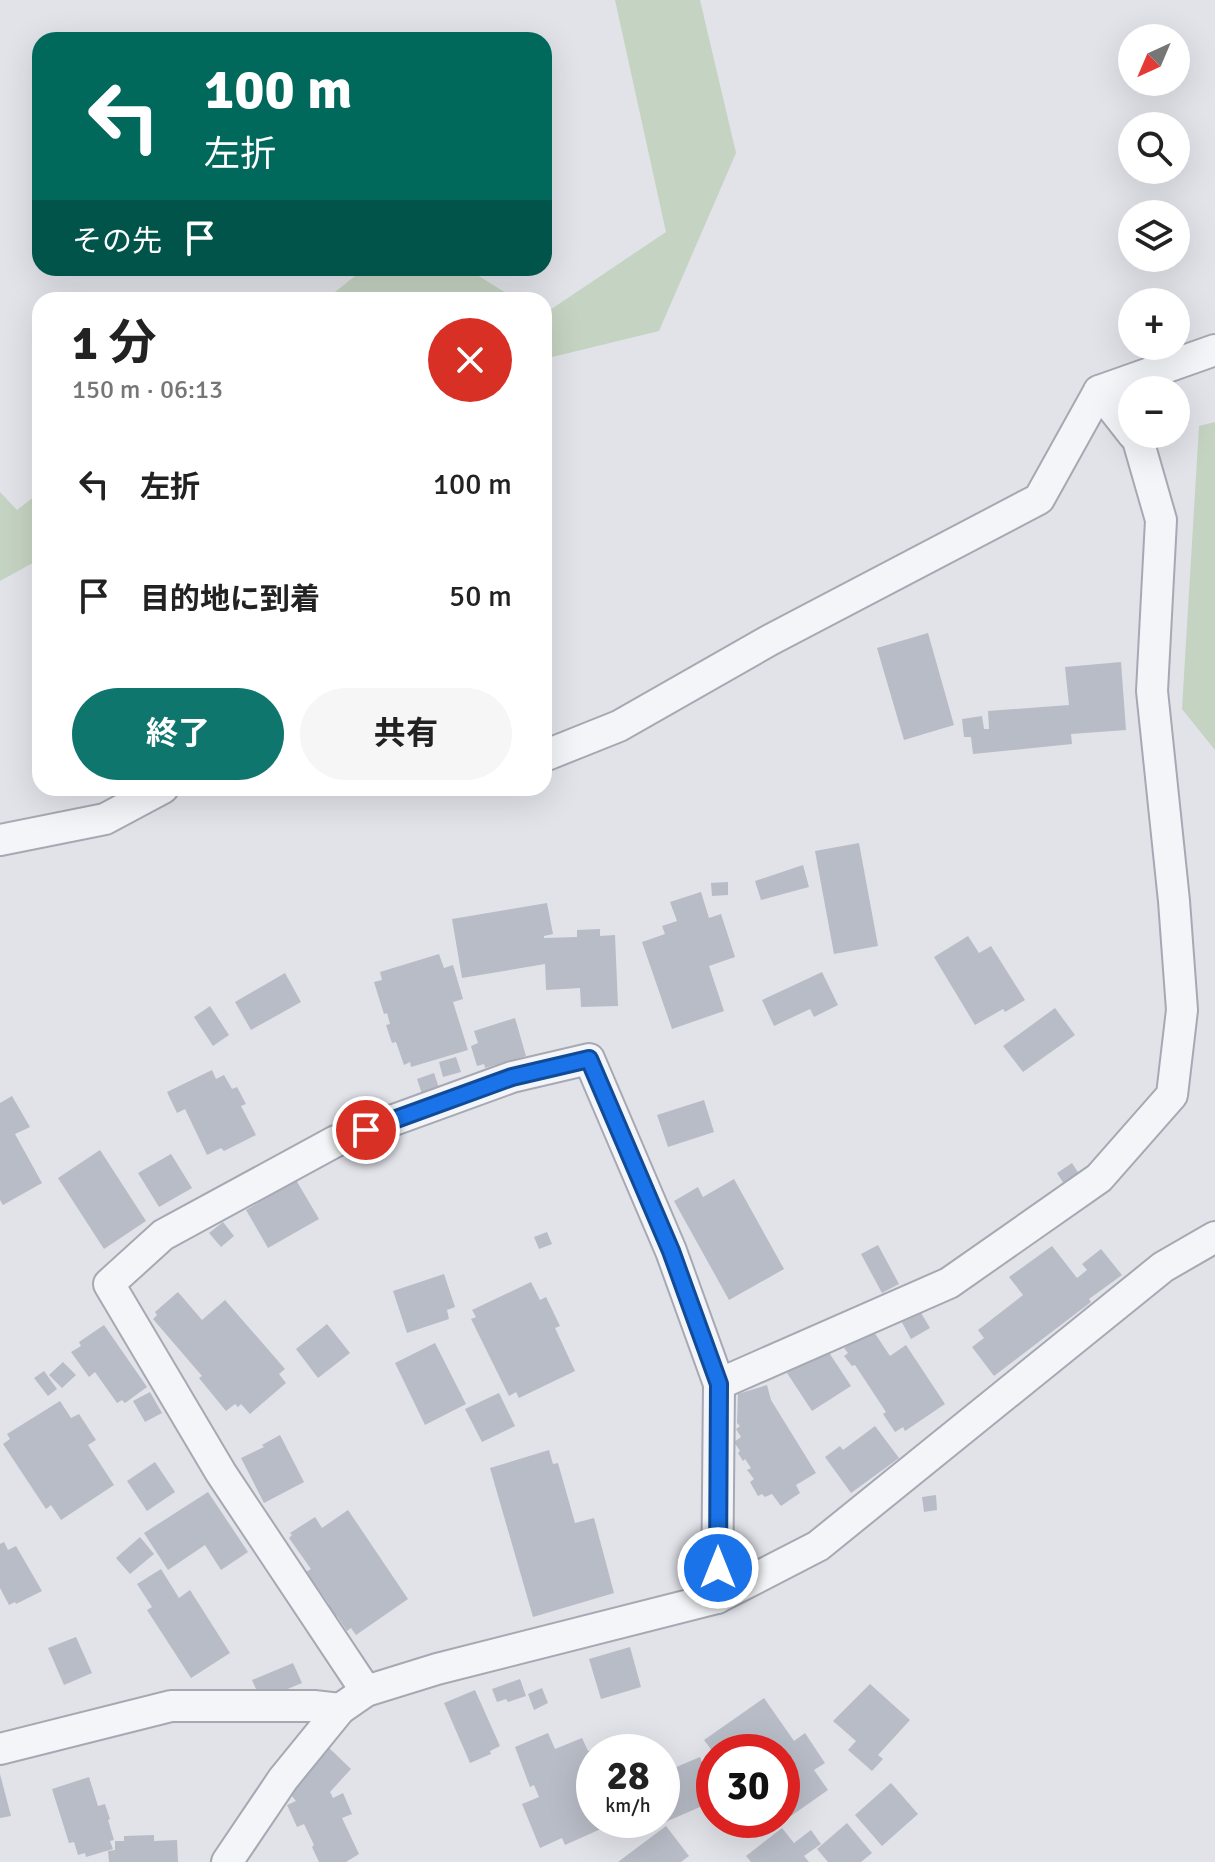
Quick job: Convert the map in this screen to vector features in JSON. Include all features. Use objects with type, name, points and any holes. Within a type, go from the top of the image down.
[{"type":"street","points":[[552,753],[619,726],[770,640],[1039,499],[1099,391],[1215,350]]},
{"type":"street","points":[[1099,391],[1118,416]]},
{"type":"street","points":[[719,1384],[949,1283],[1099,1178],[1172,1095],[1182,1010],[1173,886],[1152,691],[1161,520],[1140,448]]},
{"type":"street","points":[[0,840],[105,819],[148,796]]},
{"type":"street","points":[[366,1691],[221,1473],[109,1284],[163,1235],[336,1141],[512,1077],[589,1059],[671,1251],[719,1384],[717,1598]]},
{"type":"street","points":[[227,1862],[283,1779],[340,1709],[366,1691],[437,1669],[717,1598],[818,1546],[1163,1267],[1215,1237]]},
{"type":"street","points":[[0,1749],[171,1706],[314,1706],[340,1709]]},
{"type":"green space","points":[[615,0],[700,0],[736,153],[659,331],[552,357],[552,309],[666,232]]},
{"type":"green space","points":[[355,276],[479,276],[504,292],[335,292]]},
{"type":"green space","points":[[1215,422],[1215,750],[1182,709],[1199,426]]},
{"type":"green space","points":[[0,492],[17,510],[32,498],[32,563],[0,581]]},
{"type":"building","points":[[928,633],[954,725],[904,740],[877,648]]},
{"type":"building","points":[[1121,662],[1126,730],[1071,734],[1072,744],[973,754],[971,737],[964,737],[962,719],[982,716],[984,729],[989,729],[988,711],[1069,705],[1065,667]]},
{"type":"building","points":[[859,843],[878,946],[834,954],[815,851]]},
{"type":"building","points":[[803,865],[809,887],[761,900],[755,881]]},
{"type":"building","points":[[728,882],[728,895],[712,896],[711,883]]},
{"type":"building","points":[[701,892],[709,918],[721,914],[735,957],[709,966],[724,1011],[672,1029],[642,942],[665,934],[662,926],[677,921],[670,902]]},
{"type":"building","points":[[547,903],[553,934],[544,938],[577,937],[577,930],[600,929],[600,936],[615,935],[618,1006],[581,1007],[580,988],[546,990],[545,964],[462,978],[452,919]]},
{"type":"building","points":[[968,936],[979,953],[991,946],[1025,1000],[975,1025],[934,957]]},
{"type":"building","points":[[439,954],[444,968],[453,965],[463,999],[453,1002],[468,1050],[411,1067],[410,1062],[404,1065],[396,1042],[392,1043],[386,1025],[390,1024],[387,1013],[384,1014],[374,982],[382,980],[380,972]]},
{"type":"building","points":[[822,972],[838,1005],[814,1017],[810,1009],[774,1026],[762,1000]]},
{"type":"building","points":[[285,973],[301,1002],[251,1030],[235,1002]]},
{"type":"building","points":[[210,1006],[229,1035],[213,1046],[194,1017]]},
{"type":"building","points":[[1055,1008],[1075,1035],[1023,1072],[1003,1046]]},
{"type":"building","points":[[515,1018],[526,1056],[485,1068],[484,1064],[477,1066],[471,1046],[478,1043],[474,1031]]},
{"type":"building","points":[[456,1057],[461,1072],[443,1077],[439,1062]]},
{"type":"building","points":[[212,1070],[216,1079],[224,1075],[232,1089],[237,1087],[246,1104],[241,1106],[256,1135],[224,1151],[221,1148],[207,1155],[185,1109],[177,1113],[167,1092]]},
{"type":"building","points":[[434,1073],[440,1091],[423,1097],[417,1079]]},
{"type":"building","points":[[12,1096],[30,1127],[15,1134],[42,1183],[3,1205],[0,1200],[0,1103]]},
{"type":"building","points":[[704,1100],[714,1132],[668,1147],[657,1115]]},
{"type":"building","points":[[100,1150],[146,1221],[104,1249],[58,1178]]},
{"type":"building","points":[[171,1154],[192,1188],[159,1207],[138,1173]]},
{"type":"building","points":[[1072,1163],[1081,1177],[1066,1187],[1057,1173]]},
{"type":"building","points":[[734,1179],[784,1269],[729,1300],[674,1201],[698,1187],[703,1197]]},
{"type":"building","points":[[296,1180],[319,1219],[268,1248],[246,1210]]},
{"type":"building","points":[[223,1222],[234,1236],[221,1247],[209,1233]]},
{"type":"building","points":[[547,1232],[552,1244],[539,1249],[534,1237]]},
{"type":"building","points":[[878,1245],[899,1284],[882,1293],[861,1254]]},
{"type":"building","points":[[1052,1246],[1077,1278],[1087,1270],[1082,1264],[1101,1249],[1122,1275],[994,1376],[972,1347],[984,1338],[978,1330],[1023,1295],[1009,1277]]},
{"type":"building","points":[[444,1274],[455,1307],[447,1310],[449,1319],[407,1333],[393,1291]]},
{"type":"building","points":[[531,1282],[540,1300],[546,1297],[560,1326],[555,1328],[575,1371],[519,1398],[516,1392],[509,1396],[471,1319],[476,1317],[472,1310]]},
{"type":"building","points":[[178,1292],[202,1320],[225,1300],[285,1369],[279,1374],[286,1383],[250,1414],[241,1404],[238,1407],[235,1404],[226,1411],[199,1378],[202,1376],[153,1319],[157,1315],[155,1312]]},
{"type":"building","points":[[917,1306],[930,1328],[911,1339],[899,1317]]},
{"type":"building","points":[[327,1324],[350,1353],[318,1378],[296,1349]]},
{"type":"building","points":[[104,1325],[147,1387],[125,1403],[122,1400],[117,1403],[95,1372],[89,1377],[71,1352],[81,1346],[79,1342]]},
{"type":"building","points":[[872,1329],[890,1356],[906,1345],[945,1404],[905,1431],[903,1427],[895,1432],[883,1414],[886,1412],[855,1365],[852,1366],[844,1356],[848,1353],[844,1348]]},
{"type":"building","points":[[435,1343],[466,1404],[425,1425],[395,1363]]},
{"type":"building","points":[[826,1348],[851,1386],[812,1411],[787,1373]]},
{"type":"building","points":[[63,1362],[76,1375],[62,1388],[49,1375]]},
{"type":"building","points":[[44,1371],[57,1389],[48,1396],[34,1378]]},
{"type":"building","points":[[767,1385],[771,1400],[816,1473],[796,1485],[800,1493],[781,1506],[772,1494],[758,1496],[750,1482],[754,1479],[747,1470],[751,1468],[745,1459],[743,1461],[734,1442],[741,1437],[736,1429],[740,1426],[737,1423],[738,1394]]},
{"type":"building","points":[[150,1392],[162,1413],[145,1422],[133,1401]]},
{"type":"building","points":[[499,1393],[515,1426],[482,1442],[465,1409]]},
{"type":"building","points":[[60,1401],[71,1418],[79,1414],[96,1440],[88,1445],[114,1485],[61,1520],[51,1505],[46,1509],[3,1444],[10,1439],[7,1434]]},
{"type":"building","points":[[875,1426],[899,1458],[851,1493],[825,1457],[840,1446],[843,1450]]},
{"type":"building","points":[[280,1435],[304,1482],[264,1503],[241,1458]]},
{"type":"building","points":[[549,1450],[553,1464],[558,1463],[575,1523],[594,1518],[614,1593],[533,1617],[490,1468]]},
{"type":"building","points":[[155,1462],[175,1492],[147,1511],[127,1481]]},
{"type":"building","points":[[208,1492],[248,1552],[221,1570],[205,1545],[168,1570],[144,1533]]},
{"type":"building","points":[[936,1495],[937,1510],[924,1512],[922,1497]]},
{"type":"building","points":[[348,1510],[408,1599],[356,1635],[351,1628],[347,1631],[337,1616],[334,1619],[325,1607],[329,1604],[306,1572],[311,1569],[289,1538],[290,1533],[315,1517],[322,1528]]},
{"type":"building","points":[[140,1537],[154,1554],[130,1574],[116,1558]]},
{"type":"building","points":[[4,1542],[8,1550],[16,1546],[42,1591],[9,1605],[0,1588],[0,1544]]},
{"type":"building","points":[[161,1569],[179,1598],[190,1590],[230,1653],[191,1678],[147,1610],[152,1607],[137,1584]]},
{"type":"building","points":[[76,1637],[92,1673],[64,1685],[48,1648]]},
{"type":"building","points":[[630,1647],[641,1687],[601,1699],[589,1659]]},
{"type":"building","points":[[293,1663],[302,1683],[261,1700],[252,1680]]},
{"type":"building","points":[[520,1679],[526,1696],[497,1702],[492,1689]]},
{"type":"building","points":[[870,1684],[910,1720],[878,1755],[883,1759],[872,1771],[848,1750],[856,1741],[833,1721]]},
{"type":"building","points":[[542,1688],[548,1703],[534,1710],[528,1694]]},
{"type":"building","points":[[475,1690],[500,1746],[490,1751],[491,1754],[470,1763],[444,1703]]},
{"type":"building","points":[[764,1698],[789,1734],[713,1734]]},
{"type":"building","points":[[548,1733],[555,1749],[576,1740],[576,1838],[581,1838],[565,1845],[562,1838],[540,1848],[522,1804],[539,1797],[534,1785],[530,1787],[515,1747]]},
{"type":"building","points":[[805,1733],[825,1763],[814,1770],[828,1790],[800,1810],[800,1737]]},
{"type":"building","points":[[327,1746],[351,1769],[330,1792],[333,1798],[343,1793],[352,1814],[342,1818],[359,1854],[346,1862],[319,1862],[304,1824],[297,1827],[287,1805],[296,1801],[286,1789]]},
{"type":"building","points":[[696,1759],[696,1809],[680,1816],[680,1765]]},
{"type":"building","points":[[0,1774],[11,1816],[0,1818]]},
{"type":"building","points":[[89,1777],[98,1806],[105,1804],[114,1840],[110,1841],[113,1849],[86,1857],[85,1853],[78,1855],[74,1842],[69,1843],[52,1789]]},
{"type":"building","points":[[891,1783],[918,1814],[882,1846],[855,1815]]},
{"type":"building","points":[[847,1823],[872,1853],[861,1862],[828,1862],[817,1849]]},
{"type":"building","points":[[811,1830],[821,1844],[804,1856],[809,1862],[751,1862],[746,1856],[769,1838],[790,1838],[794,1843]]},
{"type":"building","points":[[154,1835],[154,1841],[177,1840],[178,1862],[109,1862],[108,1851],[115,1850],[115,1841],[124,1841],[124,1836]]},
{"type":"building","points":[[650,1838],[675,1838],[689,1856],[681,1862],[618,1862]]},
{"type":"route","points":[[366,1130],[512,1077],[589,1059],[671,1251],[719,1384],[718,1568]]}]
